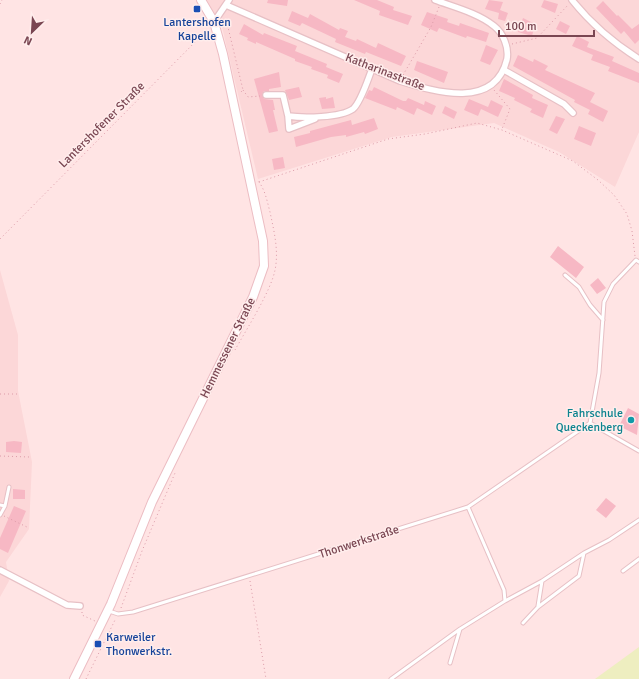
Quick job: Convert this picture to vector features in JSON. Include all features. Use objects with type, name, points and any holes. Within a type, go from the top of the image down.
[{"type":"main road","name":"Hemmessener Straße","points":[[74,679],[108,611],[152,502],[262,275],[264,254],[253,181],[214,22],[201,0]]},
{"type":"street","points":[[435,0],[484,19],[495,26],[502,34],[506,45],[507,56],[504,70],[564,104],[573,114]]},
{"type":"street","points":[[572,0],[588,20],[606,36],[639,59]]},
{"type":"street","points":[[214,22],[228,2]]},
{"type":"street","name":"Katharinastraße","points":[[228,2],[372,69],[428,90],[450,94],[481,91],[491,85],[504,70]]},
{"type":"street","points":[[288,116],[302,118],[320,117],[346,112],[353,109],[358,103],[372,69]]},
{"type":"street","points":[[266,95],[283,94],[288,116],[289,129],[320,117]]},
{"type":"street","points":[[0,570],[67,606],[80,606]]},
{"type":"lane","points":[[637,261],[613,284],[604,302],[599,373],[590,423],[639,451]]},
{"type":"lane","points":[[565,275],[580,287],[590,305],[603,320]]},
{"type":"lane","name":"Thonwerkstraße","points":[[108,611],[118,614],[133,612],[468,507],[590,423]]},
{"type":"lane","points":[[0,515],[9,487]]},
{"type":"lane","points":[[0,505],[4,506]]},
{"type":"lane","points":[[468,507],[504,590],[505,601]]},
{"type":"lane","points":[[391,679],[460,629],[505,601],[542,581],[584,553],[610,540],[639,520]]},
{"type":"lane","points":[[523,623],[538,607],[579,576],[584,553]]},
{"type":"lane","points":[[623,571],[639,559]]},
{"type":"lane","points":[[538,607],[542,581]]},
{"type":"lane","points":[[450,663],[460,629]]},
{"type":"path","points":[[0,4],[2,0]]},
{"type":"path","points":[[516,43],[536,38],[567,6]]},
{"type":"path","points":[[400,80],[431,27],[438,11]]},
{"type":"path","points":[[220,15],[227,23],[243,90],[248,98],[266,95]]},
{"type":"path","name":"Lantershofener Straße","points":[[0,239],[200,39],[214,22]]},
{"type":"path","points":[[238,98],[239,94],[243,90]]},
{"type":"path","points":[[497,94],[510,109],[502,130]]},
{"type":"path","points":[[253,181],[259,182],[388,139],[425,134],[477,124],[502,130],[573,161],[598,180],[614,195],[627,214],[632,231],[637,261]]},
{"type":"path","points":[[253,181],[259,182]]},
{"type":"path","points":[[0,394],[18,394]]},
{"type":"path","points":[[0,456],[29,457]]},
{"type":"path","points":[[0,515],[29,528]]},
{"type":"path","points":[[249,576],[266,679]]},
{"type":"path","points":[[80,606],[82,615],[101,624]]},
{"type":"path","points":[[86,679],[118,614]]},
{"type":"shaded area","points":[[206,0],[639,0],[639,132],[615,187],[559,152],[494,123],[392,137],[258,179],[222,27]]},
{"type":"shaded area","points":[[0,270],[18,335],[18,391],[32,462],[29,529],[6,562],[9,581],[0,597]]},
{"type":"green space","points":[[639,647],[639,679],[595,679]]},
{"type":"building","points":[[268,0],[288,0],[287,6],[267,3]]},
{"type":"building","points":[[354,0],[377,0],[394,7],[393,10],[412,16],[408,25],[379,15],[380,11]]},
{"type":"building","points":[[489,0],[503,2],[500,10],[508,13],[505,21],[498,19],[499,13],[485,9]]},
{"type":"building","points":[[544,0],[558,4],[555,13],[541,7]]},
{"type":"building","points":[[603,1],[632,29],[639,24],[639,40],[635,44],[624,31],[621,34],[596,8]]},
{"type":"building","points":[[292,11],[308,18],[310,14],[339,30],[340,28],[348,31],[345,37],[356,41],[357,39],[376,48],[378,43],[406,56],[401,66],[366,52],[365,54],[335,42],[336,39],[302,23],[300,26],[288,21]]},
{"type":"building","points":[[427,12],[448,19],[447,22],[459,26],[460,23],[489,33],[486,42],[467,36],[466,38],[439,28],[437,32],[421,25]]},
{"type":"building","points":[[523,18],[535,24],[532,36],[518,32]]},
{"type":"building","points":[[560,21],[570,26],[566,34],[556,29]]},
{"type":"building","points":[[244,24],[263,35],[264,33],[297,46],[295,51],[327,64],[326,67],[343,74],[339,83],[327,78],[328,75],[311,69],[312,67],[295,61],[295,59],[256,42],[256,44],[247,40],[248,38],[239,34]]},
{"type":"building","points":[[577,36],[589,42],[587,47],[614,57],[612,61],[639,73],[639,83],[608,71],[610,67],[591,60],[593,55],[572,46]]},
{"type":"building","points":[[486,45],[498,50],[490,65],[480,61]]},
{"type":"building","points":[[518,55],[533,62],[534,59],[548,66],[545,70],[595,93],[590,102],[608,111],[603,122],[588,114],[590,110],[574,102],[575,100],[513,66]]},
{"type":"building","points":[[417,61],[448,72],[444,83],[414,70]]},
{"type":"building","points":[[279,72],[281,87],[264,91],[262,95],[264,99],[273,100],[275,110],[273,110],[278,131],[269,133],[254,79]]},
{"type":"building","points":[[504,79],[533,95],[532,98],[548,105],[543,118],[530,112],[532,109],[514,100],[515,98],[499,91]]},
{"type":"building","points":[[299,87],[302,97],[289,100],[285,90]]},
{"type":"building","points":[[374,87],[403,101],[406,101],[408,98],[424,105],[425,101],[436,106],[432,115],[417,108],[414,115],[397,107],[396,110],[365,98],[369,90],[372,91]]},
{"type":"building","points":[[326,97],[326,99],[333,97],[335,108],[322,109],[319,98]]},
{"type":"building","points":[[469,99],[488,107],[491,100],[503,106],[498,117],[481,109],[478,116],[464,110]]},
{"type":"building","points":[[445,106],[457,112],[454,119],[442,113]]},
{"type":"building","points":[[556,116],[565,119],[557,134],[549,130]]},
{"type":"building","points":[[374,118],[378,129],[365,134],[364,132],[346,137],[346,135],[331,137],[296,147],[294,137],[310,133],[310,131],[351,120],[352,125]]},
{"type":"building","points":[[579,126],[596,133],[591,146],[574,139]]},
{"type":"building","points":[[283,157],[285,168],[274,170],[272,159]]},
{"type":"building","points":[[558,246],[584,267],[576,278],[550,257]]},
{"type":"building","points":[[598,278],[606,288],[597,294],[590,285]]},
{"type":"building","name":"Fahrschule Queckenberg","points":[[628,408],[639,414],[637,435],[619,426]]},
{"type":"building","points":[[6,442],[22,442],[21,453],[6,452]]},
{"type":"building","points":[[13,489],[25,490],[25,499],[13,499]]},
{"type":"building","points":[[606,498],[616,506],[606,518],[596,510]]},
{"type":"building","points":[[14,506],[26,511],[8,553],[0,549],[0,538]]},
{"type":"place","name":"Lantershofen Kapelle","points":[[197,9]]},
{"type":"place","name":"Fahrschule Queckenberg","points":[[631,420]]},
{"type":"place","name":"Karweiler Thonwerkstr.","points":[[98,644]]}]
